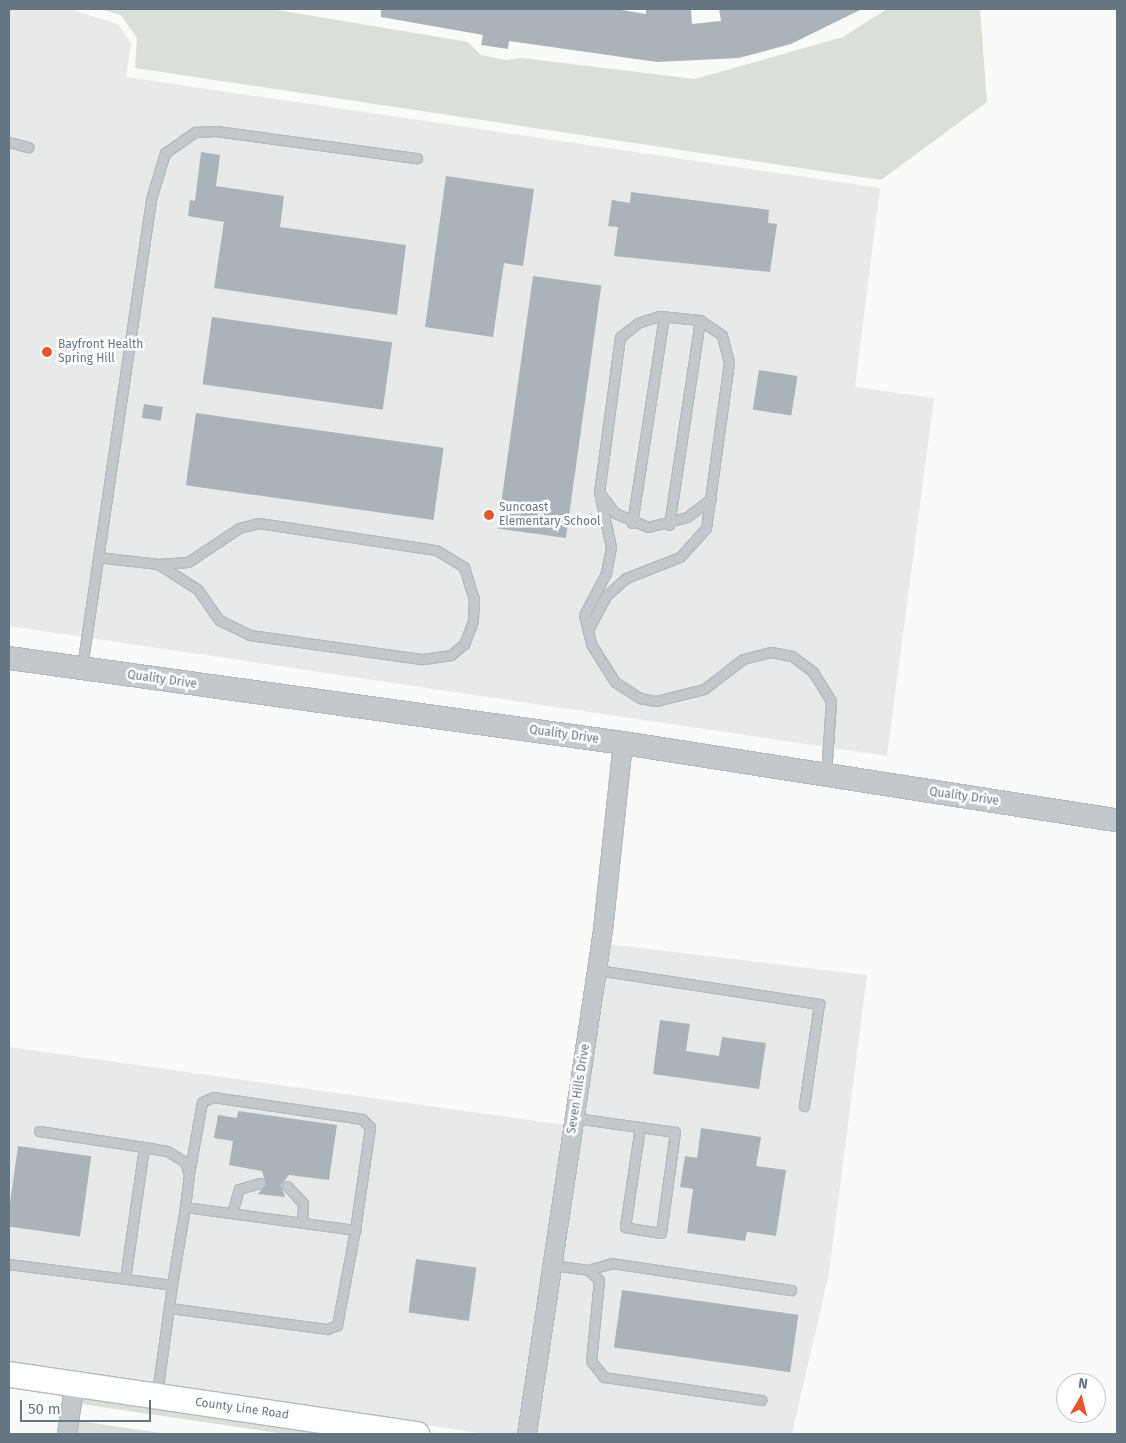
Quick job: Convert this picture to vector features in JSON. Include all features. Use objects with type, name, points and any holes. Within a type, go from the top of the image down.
[{"type":"main road","name":"County Line Road","points":[[9,1374],[417,1434]]},
{"type":"street","name":"Quality Drive","points":[[9,658],[623,743],[1117,820]]},
{"type":"street","name":"Seven Hills Drive","points":[[527,1434],[597,970],[623,743]]},
{"type":"street","points":[[67,1434],[75,1384]]},
{"type":"lane","points":[[82,668],[151,199],[165,153],[195,132],[216,131],[417,158]]},
{"type":"lane","points":[[9,142],[28,147]]},
{"type":"lane","points":[[632,522],[664,316]]},
{"type":"lane","points":[[589,628],[606,596],[626,578],[667,565],[694,544],[706,528],[729,362],[722,335],[700,320],[664,316],[638,323],[620,336],[598,508],[611,548],[606,573],[587,604],[589,628],[591,644],[615,682],[640,698],[656,701],[704,689],[743,659],[771,652],[792,656],[814,672],[832,701],[826,776]]},
{"type":"lane","points":[[669,525],[700,320]]},
{"type":"lane","points":[[599,492],[615,513],[632,522],[669,525],[711,499]]},
{"type":"lane","points":[[98,557],[158,564],[188,562],[238,528],[259,523],[436,550],[464,567],[474,599],[473,621],[464,644],[438,659],[250,635],[219,620],[197,589],[158,564]]},
{"type":"lane","points":[[597,970],[819,1004],[804,1106]]},
{"type":"lane","points":[[156,1396],[172,1285],[185,1207],[189,1174],[202,1102],[213,1097],[362,1119],[370,1127],[355,1230],[337,1326],[327,1329],[169,1308]]},
{"type":"lane","points":[[575,1118],[640,1127],[675,1132],[661,1233],[625,1228],[640,1127]]},
{"type":"lane","points":[[39,1131],[144,1147],[179,1157],[189,1174]]},
{"type":"lane","points":[[125,1279],[144,1147]]},
{"type":"lane","points":[[232,1213],[239,1189],[260,1183]]},
{"type":"lane","points":[[287,1186],[303,1203],[302,1222]]},
{"type":"lane","points":[[185,1207],[355,1230]]},
{"type":"lane","points":[[553,1265],[588,1270],[612,1263],[791,1290]]},
{"type":"lane","points":[[9,1264],[172,1285]]},
{"type":"lane","points":[[588,1270],[601,1290],[591,1361],[604,1377],[761,1400]]},
{"type":"shaded area","name":"Suncoast Elementary School","points":[[9,9],[70,9],[118,24],[131,43],[126,77],[880,188],[855,387],[934,398],[887,756],[9,626]]},
{"type":"shaded area","points":[[100,9],[271,9],[468,42],[481,55],[506,60],[522,58],[695,79],[843,37],[887,9],[980,9],[987,102],[881,180],[135,68],[137,38],[121,15]]},
{"type":"shaded area","points":[[600,943],[867,975],[829,1273],[792,1434],[486,1434],[9,1364],[9,1047],[572,1126]]},
{"type":"shaded area","points":[[69,1393],[347,1434],[285,1434],[68,1402]]},
{"type":"shaded area","points":[[66,1419],[167,1434],[64,1434]]},
{"type":"building","points":[[381,9],[616,9],[646,14],[646,9],[691,9],[692,24],[721,21],[719,9],[862,9],[791,44],[739,58],[657,62],[509,41],[508,49],[481,45],[483,35],[381,17]]},
{"type":"building","points":[[201,152],[220,155],[216,186],[284,196],[280,227],[406,245],[397,315],[214,288],[224,222],[188,216],[190,200],[195,201]]},
{"type":"building","points":[[446,176],[534,189],[523,266],[504,263],[493,337],[425,327]]},
{"type":"building","points":[[631,192],[769,210],[768,223],[777,224],[770,272],[614,256],[618,227],[608,226],[612,200],[630,203]]},
{"type":"building","points":[[533,276],[601,286],[566,538],[498,529]]},
{"type":"building","points":[[212,317],[392,342],[383,410],[203,384]]},
{"type":"building","points":[[759,370],[798,376],[791,416],[753,410]]},
{"type":"building","points":[[144,404],[163,407],[161,421],[142,418]]},
{"type":"building","points":[[196,413],[444,448],[433,520],[186,485]]},
{"type":"building","points":[[660,1020],[690,1024],[686,1051],[719,1056],[722,1037],[766,1043],[759,1089],[653,1074]]},
{"type":"building","points":[[238,1111],[337,1125],[329,1180],[289,1175],[281,1185],[285,1197],[258,1194],[266,1184],[262,1171],[229,1165],[233,1141],[214,1138],[218,1115],[237,1118]]},
{"type":"building","points":[[701,1128],[761,1137],[756,1166],[786,1170],[776,1236],[747,1232],[745,1241],[687,1233],[693,1189],[680,1187],[685,1156],[697,1158]]},
{"type":"building","points":[[18,1146],[91,1156],[80,1237],[9,1227],[9,1210]]},
{"type":"building","points":[[416,1259],[476,1267],[469,1321],[408,1312]]},
{"type":"building","points":[[622,1290],[798,1315],[790,1372],[614,1347]]},
{"type":"place","name":"Bayfront Health Spring Hill","points":[[47,352]]},
{"type":"place","name":"Suncoast Elementary School","points":[[489,515]]}]
